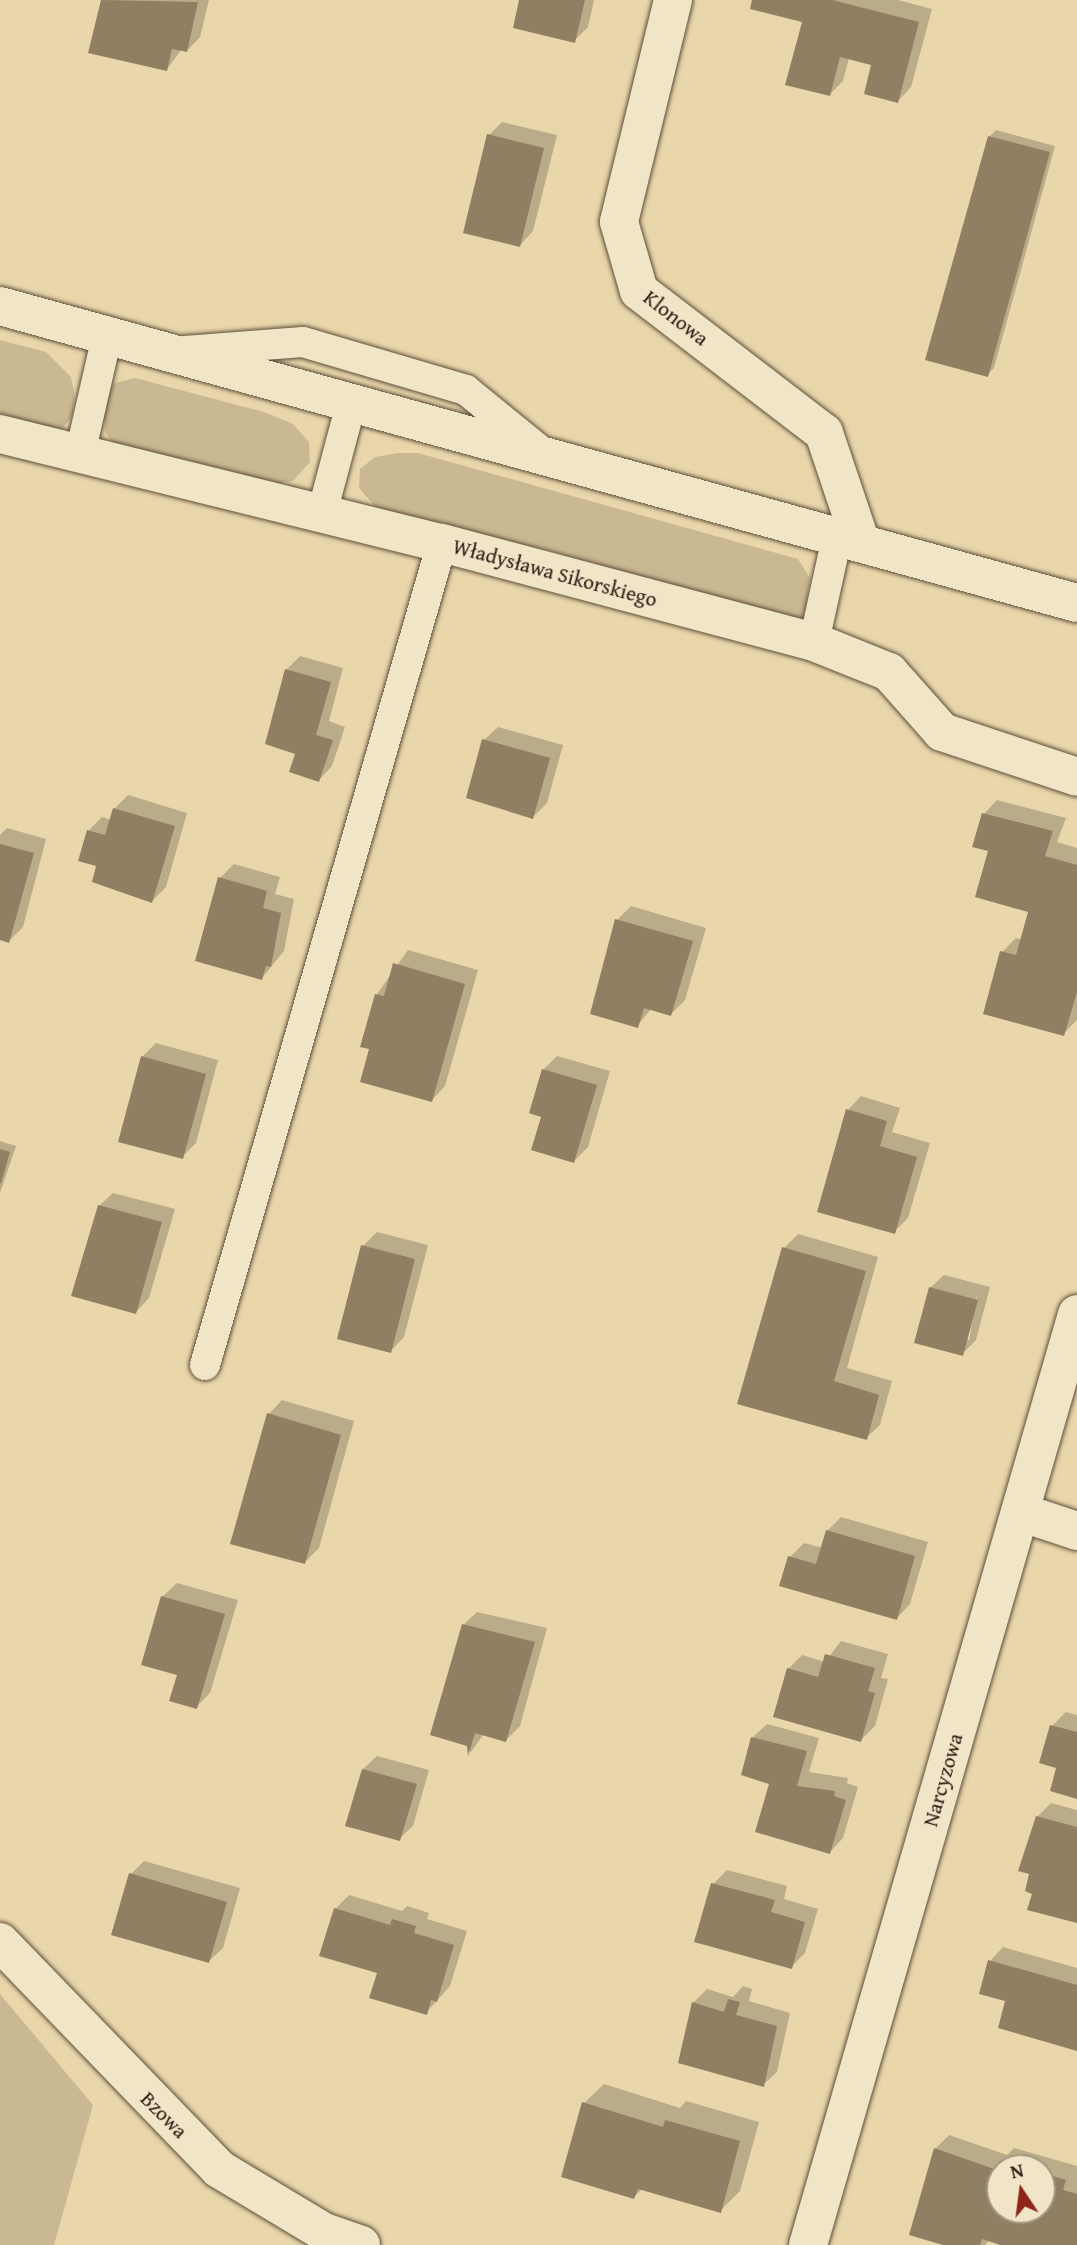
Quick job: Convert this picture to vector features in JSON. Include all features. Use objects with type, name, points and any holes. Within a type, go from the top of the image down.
[{"type":"street","name":"Klonowa","points":[[673,0],[619,222],[639,291],[824,433],[849,540]]},
{"type":"street","points":[[0,306],[1077,603]]},
{"type":"street","name":"Władysława Sikorskiego","points":[[0,434],[442,543],[814,642],[889,672],[942,732],[1077,777]]},
{"type":"street","name":"Narcyzowa","points":[[808,2245],[1077,1314]]},
{"type":"street","points":[[1020,1511],[1077,1531]]},
{"type":"street","name":"Bzowa","points":[[0,1942],[219,2169],[324,2232],[361,2245]]},
{"type":"lane","points":[[80,454],[107,336]]},
{"type":"lane","points":[[169,352],[303,342],[466,390],[548,457]]},
{"type":"lane","points":[[322,513],[351,404]]},
{"type":"lane","points":[[814,642],[849,540]]},
{"type":"lane","points":[[205,1365],[442,543]]},
{"type":"shaded area","points":[[0,340],[46,352],[71,377],[75,397],[72,416],[63,428],[50,433],[0,419]]},
{"type":"shaded area","points":[[135,378],[264,412],[293,424],[309,442],[310,462],[293,481],[269,485],[113,443],[105,432],[104,392],[115,383]]},
{"type":"shaded area","points":[[418,453],[798,559],[810,578],[803,622],[547,550],[378,510],[359,488],[360,469],[375,457]]},
{"type":"shaded area","points":[[0,1994],[93,2105],[54,2245],[0,2245]]},
{"type":"building","points":[[101,0],[198,2],[187,52],[172,49],[167,71],[88,53]]},
{"type":"building","points":[[519,0],[585,0],[575,43],[513,28]]},
{"type":"building","points":[[752,0],[832,0],[919,22],[898,103],[864,94],[871,65],[840,57],[830,96],[785,85],[802,22],[750,9]]},
{"type":"building","points":[[487,134],[544,148],[520,247],[463,233]]},
{"type":"building","points":[[988,136],[1050,152],[988,377],[925,360]]},
{"type":"building","points":[[285,669],[331,682],[316,735],[333,740],[319,782],[289,772],[295,754],[265,744]]},
{"type":"building","points":[[482,739],[550,758],[533,819],[466,798]]},
{"type":"building","points":[[113,808],[175,826],[152,903],[92,882],[96,866],[78,861],[87,830],[105,835]]},
{"type":"building","points":[[982,813],[1053,831],[1045,856],[1077,865],[1077,992],[1064,1036],[983,1014],[1000,951],[1016,955],[1028,912],[975,897],[988,851],[972,847]]},
{"type":"building","points":[[0,844],[34,853],[9,943],[0,940]]},
{"type":"building","points":[[218,877],[267,891],[263,908],[281,913],[271,967],[266,966],[262,980],[195,961]]},
{"type":"building","points":[[615,919],[693,941],[671,1016],[644,1008],[638,1028],[590,1014]]},
{"type":"building","points":[[393,963],[465,984],[432,1102],[360,1082],[369,1049],[360,1047],[375,994],[384,996]]},
{"type":"building","points":[[141,1056],[206,1074],[183,1159],[118,1142]]},
{"type":"building","points":[[542,1069],[597,1085],[574,1163],[531,1150],[541,1117],[529,1113]]},
{"type":"building","points":[[846,1109],[887,1121],[880,1146],[917,1157],[895,1234],[817,1212]]},
{"type":"building","points":[[0,1149],[10,1152],[1,1183],[0,1183]]},
{"type":"building","points":[[98,1205],[162,1222],[136,1314],[71,1296]]},
{"type":"building","points":[[361,1245],[415,1259],[391,1353],[337,1339]]},
{"type":"building","points":[[782,1247],[866,1271],[834,1381],[879,1395],[867,1440],[737,1404]]},
{"type":"building","points":[[929,1287],[978,1300],[963,1356],[914,1343]]},
{"type":"building","points":[[267,1413],[341,1435],[305,1564],[230,1544]]},
{"type":"building","points":[[826,1530],[915,1556],[897,1620],[779,1586],[788,1556],[816,1564]]},
{"type":"building","points":[[161,1596],[225,1614],[197,1709],[169,1701],[177,1675],[141,1665]]},
{"type":"building","points":[[462,1624],[535,1642],[506,1742],[475,1733],[468,1756],[467,1746],[430,1735]]},
{"type":"building","points":[[825,1654],[875,1668],[868,1691],[875,1693],[861,1742],[773,1717],[787,1668],[818,1677]]},
{"type":"building","points":[[1050,1725],[1077,1732],[1077,1799],[1050,1791],[1056,1768],[1039,1763]]},
{"type":"building","points":[[751,1737],[807,1751],[797,1786],[835,1791],[834,1796],[846,1800],[830,1854],[755,1832],[769,1784],[741,1775]]},
{"type":"building","points":[[362,1769],[417,1784],[400,1841],[345,1826]]},
{"type":"building","points":[[1036,1816],[1077,1827],[1077,1923],[1027,1910],[1032,1894],[1025,1891],[1029,1874],[1018,1871]]},
{"type":"building","points":[[129,1873],[227,1902],[209,1963],[111,1935]]},
{"type":"building","points":[[711,1883],[775,1900],[771,1912],[805,1922],[792,1969],[694,1942]]},
{"type":"building","points":[[334,1908],[390,1925],[392,1919],[416,1926],[414,1933],[454,1945],[437,2002],[431,2000],[427,2015],[369,1998],[377,1973],[319,1956]]},
{"type":"building","points":[[988,1960],[1077,1985],[1077,2051],[998,2028],[1005,2001],[979,1994]]},
{"type":"building","points":[[728,1999],[740,2002],[736,2015],[777,2026],[764,2087],[678,2063],[692,2002],[724,2012]]},
{"type":"building","points":[[582,2102],[663,2127],[665,2120],[740,2141],[721,2213],[638,2189],[634,2199],[561,2177]]},
{"type":"building","points":[[934,2148],[986,2166],[986,2224],[1056,2224],[1056,2177],[1066,2180],[1063,2190],[1077,2194],[1077,2245],[1000,2245],[982,2239],[980,2245],[943,2245],[909,2235]]}]
